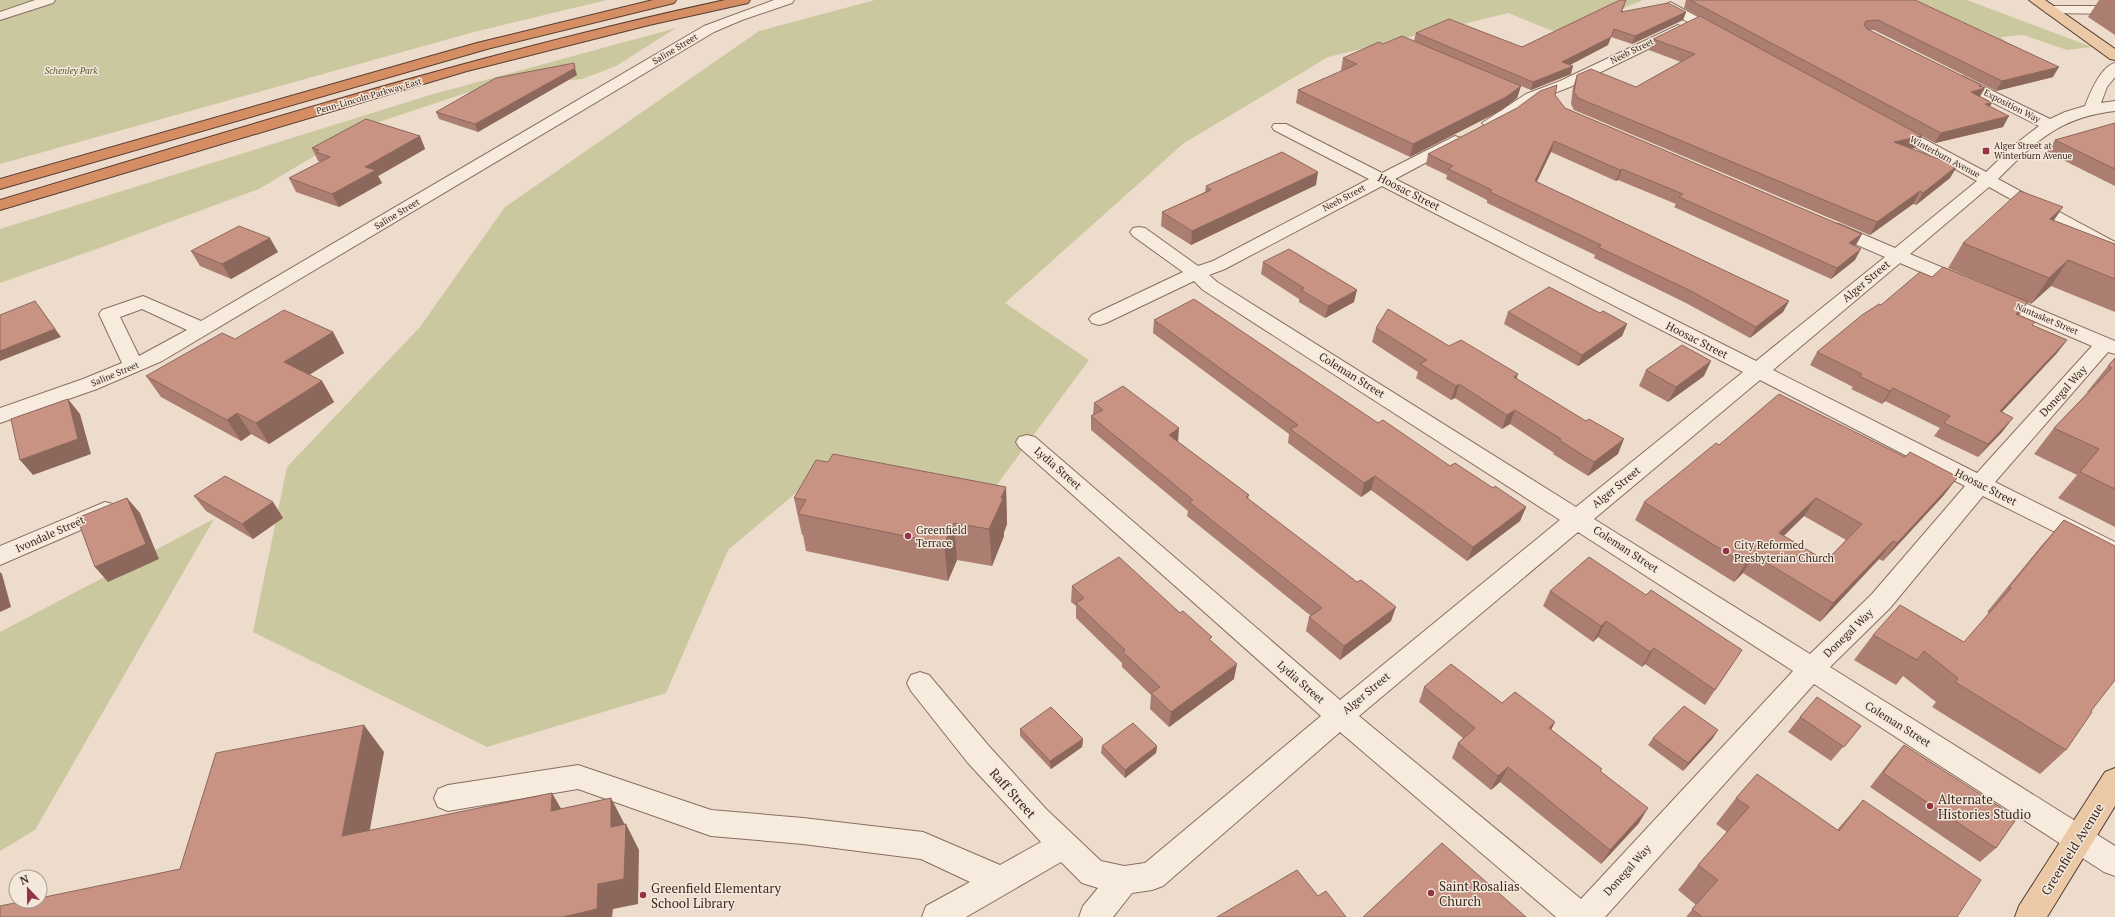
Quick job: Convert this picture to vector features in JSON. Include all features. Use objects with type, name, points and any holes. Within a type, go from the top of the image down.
[{"type":"highway","name":"Penn-Lincoln Parkway East","points":[[0,205],[474,66],[676,14],[743,0]]},
{"type":"highway","name":"Penn-Lincoln Parkway East","points":[[0,184],[482,46],[667,1]]},
{"type":"main road","points":[[2036,0],[2115,56]]},
{"type":"main road","name":"Greenfield Avenue","points":[[2030,917],[2115,781]]},
{"type":"street","points":[[0,16],[48,0]]},
{"type":"street","name":"Saline Street","points":[[0,416],[90,384],[155,357],[709,29],[737,17],[787,0]]},
{"type":"street","points":[[1670,6],[1730,40]]},
{"type":"street","points":[[2051,10],[2115,10]]},
{"type":"street","name":"Neeb Street","points":[[1480,128],[1508,114],[1524,94],[1565,84],[1695,21]]},
{"type":"street","points":[[2092,108],[2100,87],[2115,67]]},
{"type":"street","name":"Exposition Way","points":[[1944,72],[2049,125]]},
{"type":"street","points":[[1561,104],[1565,84]]},
{"type":"street","name":"Alger Street","points":[[1124,880],[1152,876],[1340,715],[1577,518],[1758,372],[1896,255],[1988,180],[1999,166],[2049,125],[2070,114],[2092,108],[2115,106]]},
{"type":"street","name":"Winterburn Avenue","points":[[1882,123],[2115,249]]},
{"type":"street","name":"Hoosac Street","points":[[1280,127],[2115,553]]},
{"type":"street","name":"Neeb Street","points":[[1099,319],[1196,273],[1219,265],[1466,135]]},
{"type":"street","name":"Nantasket Street","points":[[1819,222],[2110,346]]},
{"type":"street","name":"Coleman Street","points":[[1139,232],[1196,273],[1210,286],[1577,518],[2115,862]]},
{"type":"street","points":[[134,366],[109,314],[143,302],[202,330]]},
{"type":"street","name":"Donegal Way","points":[[1585,917],[1811,668],[1881,601],[1980,484],[2110,346]]},
{"type":"street","name":"Lydia Street","points":[[1028,442],[1340,715],[1579,917]]},
{"type":"street","name":"Ivondale Street","points":[[0,556],[121,503]]},
{"type":"street","name":"Raff Street","points":[[920,683],[978,754],[1036,818],[1093,873],[1124,880]]},
{"type":"street","points":[[448,798],[578,777],[710,823],[803,831],[923,846],[1000,880]]},
{"type":"street","points":[[937,917],[1063,844]]},
{"type":"street","points":[[1094,917],[1124,880]]},
{"type":"green space","name":"Schenley Park","points":[[0,0],[607,0],[474,32],[0,164]]},
{"type":"green space","points":[[875,0],[1643,0],[1608,15],[1555,32],[1508,13],[1328,57],[1184,143],[1005,303],[1089,360],[993,490],[841,455],[728,550],[666,693],[487,747],[253,632],[287,467],[420,327],[505,207],[759,31]]},
{"type":"green space","points":[[1900,0],[1967,0],[2092,47],[2067,50],[2023,35],[2001,37],[2019,54]]},
{"type":"green space","points":[[676,28],[616,66],[582,79],[538,83],[531,74],[460,95],[361,128],[259,189],[0,283],[0,229],[430,95]]},
{"type":"green space","points":[[214,519],[35,830],[0,851],[0,632]]},
{"type":"building","points":[[1620,0],[1626,0],[1621,12],[1668,3],[1686,12],[1635,36],[1614,29],[1611,37],[1562,62],[1573,66],[1533,82],[1416,33],[1449,19],[1522,47]]},
{"type":"building","points":[[1690,0],[1915,0],[2059,67],[2002,81],[1878,20],[1866,21],[1864,25],[1867,29],[1981,85],[1979,86],[1985,88],[1971,92],[1992,103],[1985,104],[2009,116],[1941,133]]},
{"type":"building","points":[[1700,16],[1922,136],[1894,142],[1957,166],[1923,193],[1920,191],[1877,222],[1578,98],[1574,92],[1577,75],[1591,69],[1636,87],[1695,54],[1653,39]]},
{"type":"building","points":[[1402,36],[1521,86],[1506,97],[1413,144],[1298,90],[1357,64],[1343,58],[1379,42],[1383,44]]},
{"type":"building","points":[[574,63],[575,68],[475,124],[436,112],[496,78]]},
{"type":"building","points":[[1557,85],[1555,95],[1565,108],[1862,234],[1849,243],[1861,249],[1837,268],[1679,197],[1683,194],[1622,169],[1620,170],[1554,141],[1535,181],[1789,301],[1756,327],[1691,291],[1598,247],[1601,245],[1490,192],[1492,190],[1448,169],[1453,166],[1428,154],[1517,108],[1540,91]]},
{"type":"building","points":[[366,119],[420,136],[365,167],[376,170],[332,194],[289,178],[330,157],[316,152],[319,150],[312,148]]},
{"type":"building","points":[[2115,123],[2115,169],[2055,140]]},
{"type":"building","points":[[1282,152],[1318,172],[1192,231],[1162,212],[1211,190],[1206,186]]},
{"type":"building","points":[[2020,191],[2063,207],[2050,219],[2115,244],[2115,279],[2068,260],[2049,278],[1963,243]]},
{"type":"building","points":[[239,226],[270,238],[222,264],[191,251]]},
{"type":"building","points":[[1289,249],[1357,290],[1328,306],[1301,290],[1304,288],[1263,262]]},
{"type":"building","points":[[1943,267],[2028,302],[2016,314],[2035,322],[2032,325],[2067,340],[2000,411],[2013,418],[1988,444],[1944,423],[1950,416],[1893,388],[1890,391],[1859,376],[1862,374],[1817,352],[1862,315],[1879,304],[1881,305],[1920,272],[1932,277]]},
{"type":"building","points":[[1549,287],[1600,313],[1603,311],[1627,324],[1582,355],[1508,312]]},
{"type":"building","points":[[1194,299],[1378,423],[1383,420],[1450,466],[1455,463],[1493,488],[1495,486],[1526,507],[1473,547],[1375,476],[1364,483],[1290,429],[1298,425],[1154,320]]},
{"type":"building","points":[[35,301],[55,329],[0,351],[0,315]]},
{"type":"building","points":[[1388,309],[1449,346],[1461,340],[1518,374],[1514,377],[1586,421],[1589,419],[1624,439],[1594,462],[1515,410],[1507,415],[1459,384],[1456,386],[1420,364],[1427,360],[1376,328]]},
{"type":"building","points":[[284,310],[333,332],[284,362],[322,381],[256,423],[237,413],[227,420],[146,376],[222,333],[235,339]]},
{"type":"building","points":[[1682,345],[1711,361],[1676,387],[1646,370]]},
{"type":"building","points":[[2115,358],[2115,489],[2080,472],[2099,449],[2054,428],[2112,368],[2108,366]]},
{"type":"building","points":[[1123,386],[1179,428],[1169,435],[1249,495],[1246,497],[1357,582],[1361,580],[1396,607],[1344,646],[1309,617],[1322,608],[1189,502],[1193,500],[1091,416],[1103,410],[1094,403]]},
{"type":"building","points":[[1779,394],[1905,457],[1910,452],[1958,477],[1897,543],[1893,541],[1833,603],[1754,555],[1745,564],[1644,502],[1716,443],[1719,445]],"holes":[[[1816,498],[1862,524],[1826,561],[1779,533]]]},
{"type":"building","points":[[68,399],[78,439],[20,460],[11,419]]},
{"type":"building","points":[[833,454],[1006,487],[1001,498],[1003,499],[989,529],[954,523],[944,544],[798,514],[806,500],[794,498],[816,460],[828,462]]},
{"type":"building","points":[[225,476],[273,502],[242,524],[194,496]]},
{"type":"building","points":[[127,498],[146,544],[95,567],[77,518]]},
{"type":"building","points":[[2064,520],[2115,546],[2115,680],[2091,711],[2092,712],[2066,750],[1955,682],[1958,678],[1924,651],[1917,660],[1873,635],[1900,605],[1964,642],[2011,588],[2009,587]]},
{"type":"building","points":[[1119,557],[1180,613],[1183,611],[1212,637],[1209,639],[1237,664],[1171,712],[1151,693],[1160,687],[1123,652],[1125,650],[1076,603],[1084,598],[1072,586]]},
{"type":"building","points":[[1589,557],[1646,595],[1651,590],[1742,650],[1715,690],[1654,648],[1650,652],[1606,621],[1601,626],[1550,591]]},
{"type":"building","points":[[1451,664],[1502,703],[1515,692],[1555,722],[1549,728],[1602,769],[1600,771],[1648,808],[1610,850],[1508,767],[1498,776],[1458,743],[1475,728],[1424,687]]},
{"type":"building","points":[[1817,697],[1861,726],[1844,747],[1800,717]]},
{"type":"building","points":[[1684,706],[1718,730],[1688,763],[1653,738]]},
{"type":"building","points":[[1051,707],[1083,739],[1050,761],[1020,729]]},
{"type":"building","points":[[1133,723],[1157,746],[1125,770],[1102,746]]},
{"type":"building","points":[[364,725],[342,836],[552,793],[551,811],[611,798],[611,827],[626,824],[624,879],[598,884],[597,909],[563,917],[0,917],[0,906],[8,904],[8,909],[48,909],[48,896],[180,869],[216,753]]},
{"type":"building","points":[[1904,745],[2017,818],[1996,848],[1883,773]]},
{"type":"building","points":[[1757,774],[1839,831],[1863,800],[1981,880],[1957,917],[1702,917],[1692,909],[1718,880],[1698,865],[1749,807],[1736,798]]},
{"type":"building","points":[[1442,843],[1526,917],[1363,917]]},
{"type":"building","points":[[1297,870],[1318,896],[1326,891],[1346,917],[1217,917]]},
{"type":"place","name":"Alger Street at Winterburn Avenue","points":[[1986,151]]},
{"type":"place","name":"Greenfield Terrace","points":[[908,536]]},
{"type":"place","name":"City Reformed Presbyterian Church","points":[[1726,551]]},
{"type":"place","name":"Alternate Histories Studio","points":[[1930,806]]},
{"type":"place","name":"Saint Rosalias Church","points":[[1431,893]]},
{"type":"place","name":"Greenfield Elementary School Library","points":[[643,895]]}]
